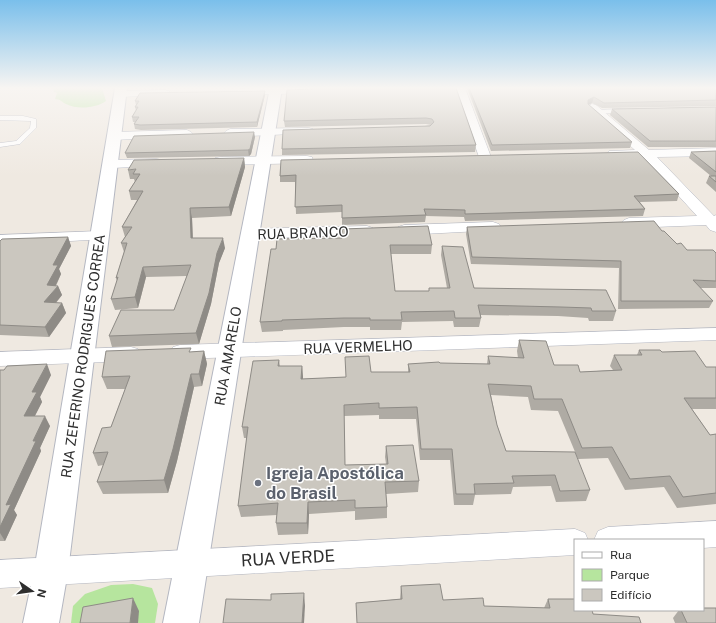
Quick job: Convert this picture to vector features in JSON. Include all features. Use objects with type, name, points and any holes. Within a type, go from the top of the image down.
[{"type":"street","name":"RUA ZEFERINO RODRIGUES CORREA","points":[[41,623],[51,571],[117,117]]},
{"type":"street","name":"RUA AMARELO","points":[[181,623],[262,160],[271,117]]},
{"type":"street","points":[[471,117],[485,157]]},
{"type":"street","points":[[604,117],[646,153],[714,222]]},
{"type":"street","points":[[216,133],[318,131]]},
{"type":"street","points":[[114,136],[200,134]]},
{"type":"street","points":[[600,154],[716,152]]},
{"type":"street","points":[[470,157],[501,157]]},
{"type":"street","points":[[206,162],[318,159]]},
{"type":"street","points":[[110,164],[166,163]]},
{"type":"street","points":[[615,223],[714,222]]},
{"type":"street","name":"RUA BRANCO","points":[[249,234],[504,227]]},
{"type":"street","points":[[0,240],[100,236]]},
{"type":"street","name":"RUA VERMELHO","points":[[0,359],[716,334]]},
{"type":"street","points":[[626,539],[716,534]]},
{"type":"street","name":"RUA VERDE","points":[[0,574],[574,542]]},
{"type":"lane","points":[[0,118],[23,118],[34,120],[33,128],[18,144],[0,145]]},
{"type":"green space","points":[[133,584],[152,588],[158,604],[155,623],[71,623],[73,606],[85,594],[111,585]]},
{"type":"building","points":[[139,117],[258,117],[257,122],[134,124]]},
{"type":"building","points":[[284,117],[466,117],[476,145],[282,149],[283,130],[430,126],[434,122],[432,119],[426,118],[284,121]]},
{"type":"building","points":[[481,117],[603,117],[632,142],[492,145]]},
{"type":"building","points":[[622,117],[716,117],[716,141],[650,141]]},
{"type":"building","points":[[254,132],[250,149],[248,150],[125,153],[134,136]]},
{"type":"building","points":[[716,151],[716,172],[691,152]]},
{"type":"building","points":[[638,152],[679,194],[634,196],[645,209],[465,214],[465,210],[424,209],[426,215],[342,218],[342,205],[295,207],[296,175],[280,176],[281,160]]},
{"type":"building","points":[[244,158],[229,207],[190,208],[191,238],[223,238],[217,253],[209,293],[196,333],[109,336],[121,310],[174,310],[191,265],[143,267],[135,297],[111,299],[127,243],[121,243],[132,227],[122,227],[143,191],[129,191],[140,174],[133,174],[136,169],[128,170],[134,160]]},
{"type":"building","points":[[709,176],[716,176],[716,182]]},
{"type":"building","points":[[654,221],[662,231],[664,231],[677,244],[681,243],[687,250],[713,250],[716,253],[716,281],[693,280],[713,301],[621,301],[621,261],[472,257],[467,227]]},
{"type":"building","points":[[428,226],[432,245],[390,245],[395,291],[429,291],[429,288],[450,288],[442,246],[463,247],[474,288],[606,290],[616,311],[592,311],[591,308],[478,305],[481,318],[455,318],[454,311],[401,312],[402,320],[344,318],[260,322],[271,249],[276,249],[277,239],[342,238],[342,229]]},
{"type":"building","points":[[68,237],[53,265],[58,265],[47,285],[58,286],[44,302],[62,303],[45,327],[0,325],[0,241],[2,239]]},
{"type":"building","points":[[519,340],[546,341],[554,365],[578,365],[580,372],[622,370],[614,355],[642,355],[639,350],[660,350],[662,352],[695,351],[706,367],[716,367],[716,398],[684,398],[710,435],[716,434],[716,493],[683,497],[670,476],[630,479],[612,447],[582,448],[562,399],[534,399],[531,386],[488,384],[497,425],[506,451],[575,452],[590,490],[560,491],[555,475],[512,476],[514,483],[474,484],[475,494],[456,494],[452,449],[421,449],[417,407],[379,408],[379,403],[344,405],[345,465],[388,464],[386,446],[413,445],[419,481],[385,482],[387,507],[355,508],[355,500],[308,502],[307,523],[276,523],[278,503],[238,506],[248,427],[242,427],[253,361],[279,360],[278,366],[302,366],[301,379],[346,377],[345,357],[369,356],[371,372],[410,372],[408,364],[439,362],[490,364],[488,356],[524,358]]},
{"type":"building","points":[[191,348],[189,352],[204,351],[199,374],[191,374],[164,480],[97,482],[108,452],[93,453],[102,428],[111,427],[130,376],[102,377],[106,351]]},
{"type":"building","points":[[47,364],[32,392],[37,392],[24,416],[45,416],[33,441],[36,441],[6,505],[11,504],[0,527],[0,370],[4,370],[7,366]]},
{"type":"building","points":[[440,584],[443,600],[483,598],[484,606],[550,608],[548,599],[574,599],[574,611],[592,611],[593,614],[639,617],[641,623],[357,623],[356,603],[402,599],[401,586]]},
{"type":"building","points":[[304,593],[302,623],[223,623],[226,599],[271,600],[271,594]]},
{"type":"building","points":[[133,598],[130,623],[80,623],[83,607]]},
{"type":"building","points":[[704,608],[716,608],[716,623],[687,623],[681,611],[704,611]]},
{"type":"place","name":"Igreja Apostólica do Brasil","points":[[258,483]]}]
